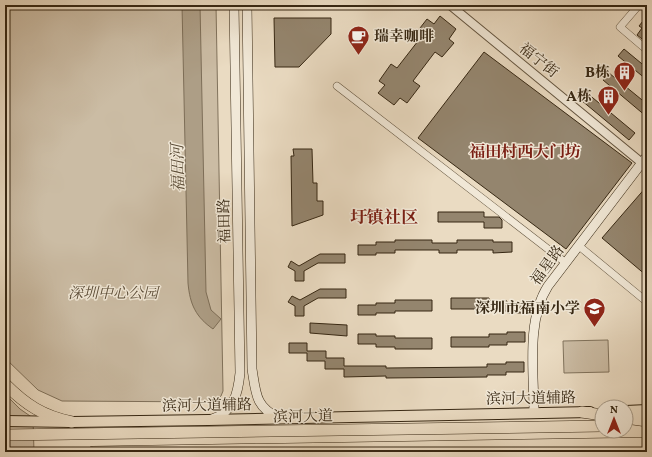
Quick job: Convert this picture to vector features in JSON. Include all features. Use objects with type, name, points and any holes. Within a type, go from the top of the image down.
[{"type":"highway","points":[[5,384],[20,399],[39,412],[48,416],[72,422]]},
{"type":"highway","points":[[582,412],[594,414]]},
{"type":"highway","points":[[634,420],[647,422]]},
{"type":"highway","name":"滨河大道","points":[[5,435],[594,426]]},
{"type":"highway","points":[[634,426],[647,426]]},
{"type":"highway","points":[[93,452],[646,443]]},
{"type":"highway","points":[[406,452],[442,446]]},
{"type":"main road","name":"福田路","points":[[208,420],[223,415],[233,405],[238,392],[240,373],[234,5]]},
{"type":"main road","name":"福田路","points":[[247,5],[252,369],[260,404],[271,414],[280,418]]},
{"type":"main road","name":"福星路","points":[[534,413],[536,312],[543,293],[645,162]]},
{"type":"main road","points":[[634,410],[647,410]]},
{"type":"main road","name":"滨河大道辅路","points":[[5,420],[72,422],[594,411]]},
{"type":"street","name":"福宁街","points":[[450,5],[645,162]]},
{"type":"street","points":[[639,5],[620,27],[647,50]]},
{"type":"street","points":[[337,86],[566,263]]},
{"type":"street","points":[[579,246],[647,302]]},
{"type":"green space","name":"深圳中心公园","points":[[5,5],[216,5],[223,391],[221,396],[215,402],[62,401],[38,390],[5,358]]},
{"type":"green space","points":[[608,340],[609,372],[564,373],[563,341]]},
{"type":"green space","points":[[5,394],[20,409],[33,418],[34,452],[5,452]]},
{"type":"shaded area","points":[[182,5],[200,5],[206,292],[211,310],[221,319],[213,329],[202,320],[195,310],[190,298],[188,283]]},
{"type":"building","points":[[440,16],[456,29],[449,39],[454,43],[442,57],[435,52],[413,81],[420,86],[407,103],[400,98],[394,105],[378,93],[385,85],[379,81],[391,64],[397,68],[418,41],[413,37],[427,19],[434,24]]},
{"type":"building","points":[[647,16],[647,43],[637,35],[642,28],[639,26]]},
{"type":"building","points":[[274,18],[331,18],[331,34],[299,67],[275,67]]},
{"type":"building","points":[[624,49],[647,68],[647,80],[618,56]]},
{"type":"building","points":[[484,52],[632,163],[566,249],[418,138]]},
{"type":"building","name":"B栋","points":[[609,73],[647,104],[647,117],[603,80]]},
{"type":"building","name":"A栋","points":[[587,93],[635,133],[629,140],[581,100]]},
{"type":"building","points":[[293,149],[312,149],[313,183],[317,183],[317,201],[323,201],[323,215],[292,226],[291,156],[294,156]]},
{"type":"building","points":[[647,186],[647,212],[644,215],[647,218],[647,276],[602,238]]},
{"type":"building","points":[[438,212],[484,212],[484,217],[499,217],[502,220],[502,228],[484,228],[484,222],[438,222]]},
{"type":"building","points":[[395,240],[432,240],[432,243],[457,243],[457,240],[493,240],[493,242],[512,242],[512,252],[493,253],[493,250],[457,250],[457,253],[439,253],[439,250],[395,250],[395,253],[358,255],[358,245],[376,245],[376,242],[395,242]]},
{"type":"building","points":[[320,254],[345,254],[345,263],[318,263],[304,271],[304,281],[295,281],[295,271],[288,267],[291,261],[299,266]]},
{"type":"building","points":[[320,289],[346,289],[346,298],[318,298],[304,306],[304,316],[295,316],[295,306],[288,302],[292,296],[300,300]]},
{"type":"building","points":[[451,298],[489,298],[489,301],[525,303],[525,313],[489,311],[489,309],[451,309]]},
{"type":"building","points":[[395,300],[432,300],[432,311],[395,311],[395,313],[358,315],[358,305],[395,303]]},
{"type":"building","points":[[310,323],[347,325],[347,336],[310,333]]},
{"type":"building","points":[[507,332],[525,332],[525,342],[507,342],[507,345],[489,345],[489,347],[451,347],[451,337],[489,337],[489,334],[507,334]]},
{"type":"building","points":[[358,334],[395,336],[395,338],[432,338],[432,349],[395,349],[395,347],[376,347],[376,344],[358,344]]},
{"type":"building","points":[[289,343],[307,343],[307,351],[326,351],[326,358],[344,358],[344,366],[386,366],[386,368],[487,367],[487,364],[524,362],[524,372],[506,372],[506,375],[487,375],[487,377],[344,377],[344,369],[325,369],[325,361],[307,361],[307,353],[289,353]]},
{"type":"place","name":"瑞幸咖啡","points":[[358,56]]},
{"type":"place","name":"B栋","points":[[625,92]]},
{"type":"place","name":"A栋","points":[[608,116]]},
{"type":"place","name":"深圳市福南小学","points":[[595,328]]},
{"type":"district","name":"福田村西大门坊","points":[[525,151]]},
{"type":"district","name":"圩镇社区","points":[[384,217]]},
{"type":"water label","name":"福田河","points":[[177,168]]}]
